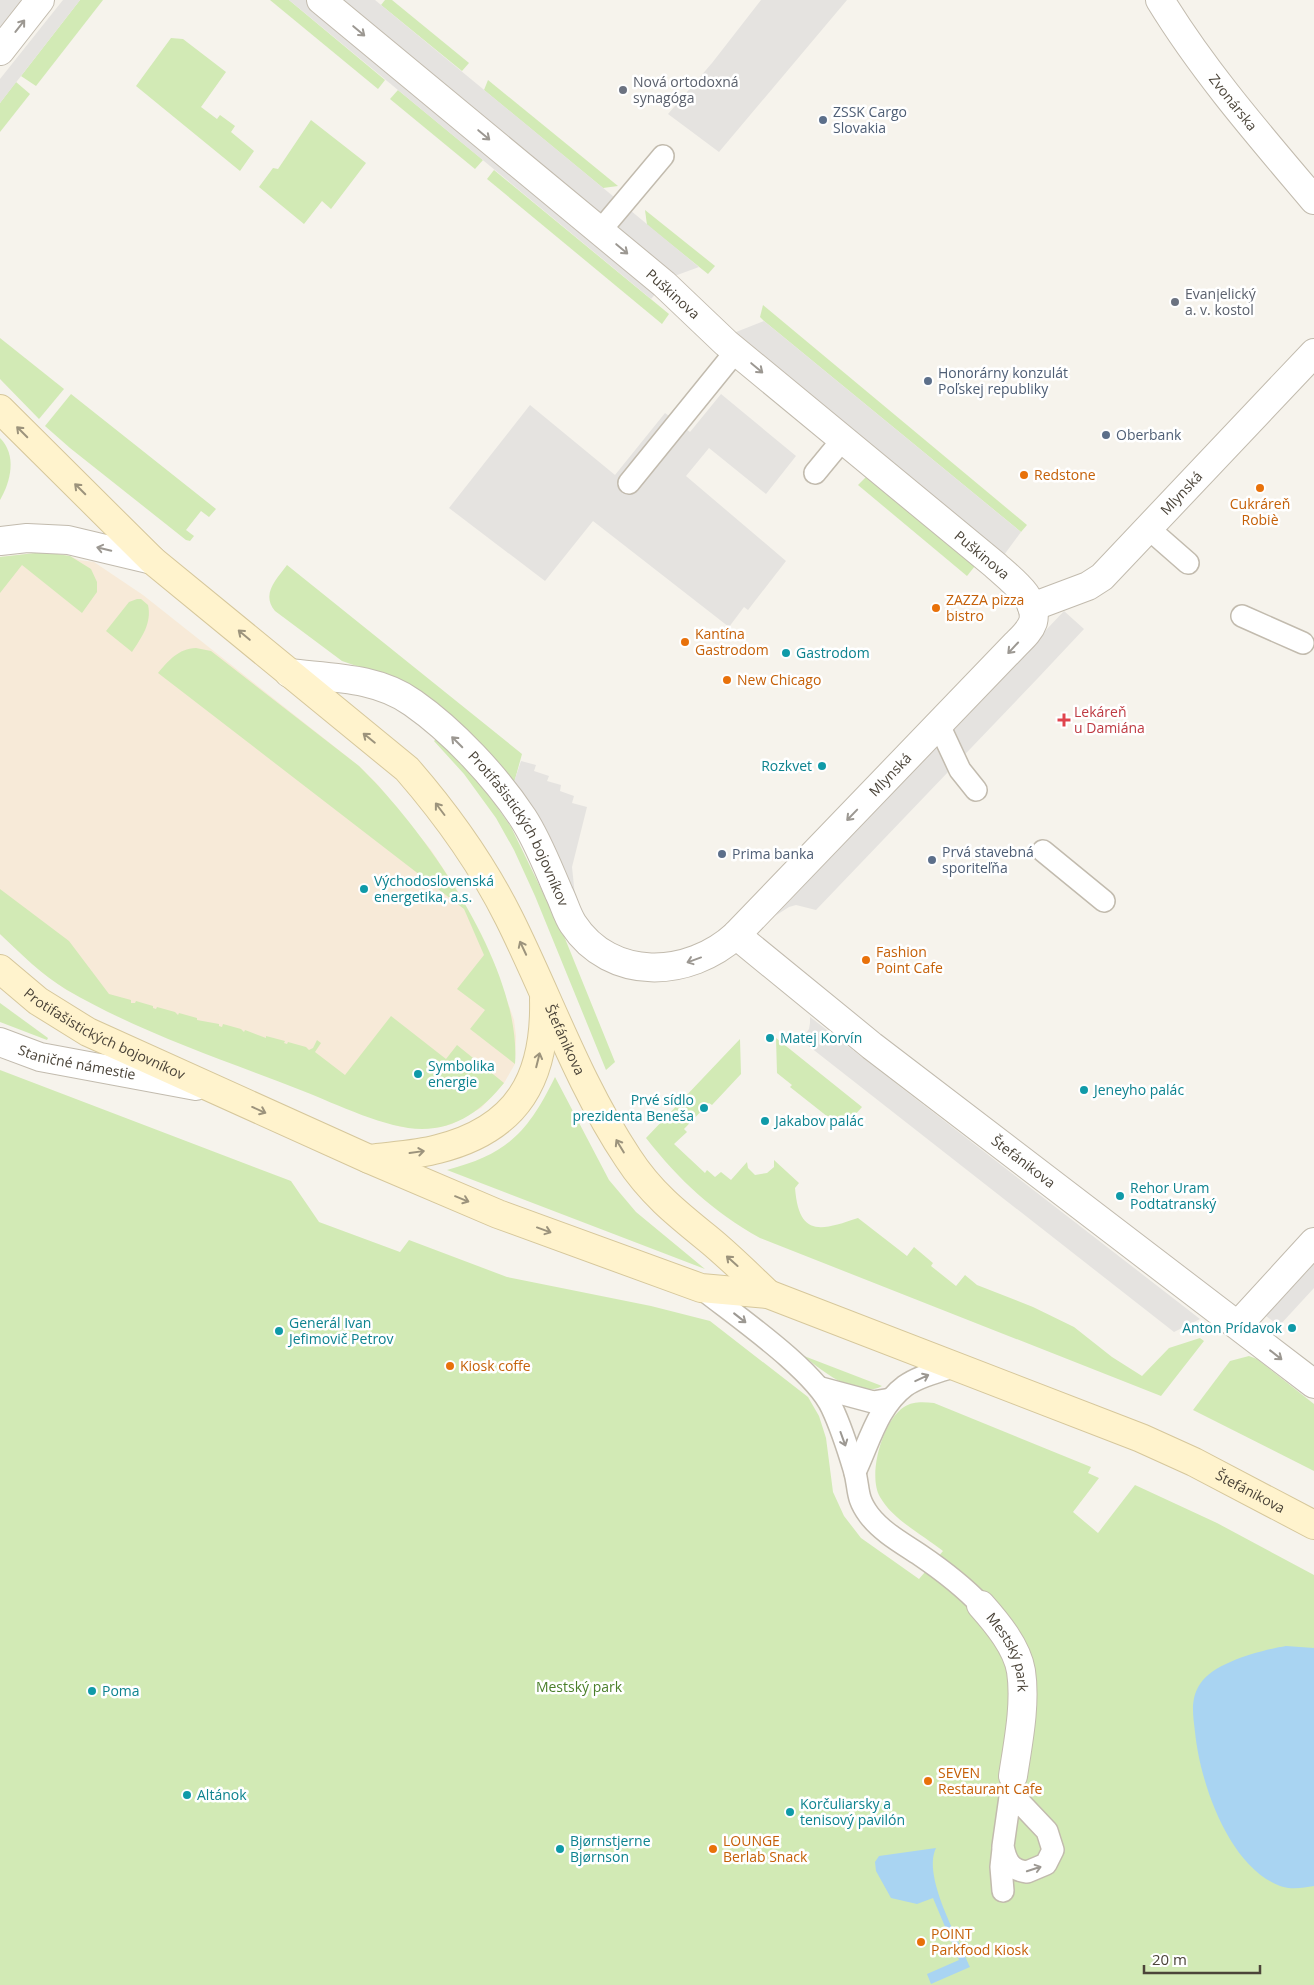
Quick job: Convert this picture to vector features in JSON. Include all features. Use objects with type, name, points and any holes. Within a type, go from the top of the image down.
[{"type":"street","points":[[0,51],[40,0]]},
{"type":"street","name":"Puškinova","points":[[321,0],[664,284],[736,351],[987,558],[1027,599]]},
{"type":"street","name":"Zvonárska","points":[[1160,0],[1182,35],[1215,79],[1314,200]]},
{"type":"street","name":"Mlynská","points":[[736,936],[1027,632],[1033,623],[1027,599],[1088,586],[1102,577],[1314,353]]},
{"type":"street","points":[[0,410],[152,560],[407,769],[430,796],[480,866],[508,916],[544,992]]},
{"type":"street","points":[[0,541],[27,538],[68,540],[152,560]]},
{"type":"street","name":"Protifašistických bojovníkov","points":[[289,673],[381,686],[406,698],[433,719],[476,761],[514,805],[537,844],[572,923],[585,939],[600,951],[629,965],[643,968],[670,967],[706,956],[736,936]]},
{"type":"street","name":"Štefánikova","points":[[736,936],[872,1046],[1314,1384]]},
{"type":"street","name":"Protifašistických bojovníkov","points":[[0,969],[38,1001],[63,1018],[88,1032],[215,1090]]},
{"type":"street","name":"Štefánikova","points":[[369,1159],[438,1149],[484,1130],[507,1115],[523,1097],[534,1077],[545,1021],[544,992]]},
{"type":"street","name":"Štefánikova","points":[[544,992],[583,1081],[628,1159],[663,1203],[707,1238],[768,1294]]},
{"type":"street","name":"Staničné námestie","points":[[0,1042],[40,1057],[215,1090]]},
{"type":"street","name":"Štefánikova","points":[[215,1090],[498,1214],[702,1288],[768,1294],[1140,1438],[1194,1462],[1314,1525]]},
{"type":"street","points":[[1238,1325],[1314,1242]]},
{"type":"street","name":"Mestský park","points":[[981,1606],[1006,1636],[1021,1670],[1022,1689],[1012,1784]]},
{"type":"lane","points":[[600,231],[663,156]]},
{"type":"lane","points":[[629,483],[736,351]]},
{"type":"lane","points":[[815,473],[843,439]]},
{"type":"lane","points":[[1148,528],[1188,563]]},
{"type":"lane","points":[[1242,616],[1303,643]]},
{"type":"lane","points":[[939,724],[960,770],[976,790]]},
{"type":"lane","points":[[1043,851],[1104,901]]},
{"type":"lane","points":[[702,1288],[753,1328],[821,1388],[873,1402],[891,1399]]},
{"type":"lane","points":[[855,1472],[880,1416],[891,1399],[905,1386],[927,1375],[955,1366]]},
{"type":"lane","name":"Mestský park","points":[[821,1388],[832,1408],[855,1472],[856,1491],[861,1503],[877,1525],[932,1563],[971,1594],[981,1606]]},
{"type":"lane","points":[[1003,1891],[1001,1867],[1012,1784]]},
{"type":"lane","points":[[1003,1846],[1005,1857],[1011,1866],[1018,1871],[1027,1872],[1046,1864],[1054,1850],[1047,1830],[1012,1784]]},
{"type":"shaded area","points":[[0,0],[21,0],[0,27]]},
{"type":"shaded area","points":[[63,0],[80,0],[0,103],[0,79]]},
{"type":"shaded area","points":[[289,0],[307,0],[659,290],[651,299]]},
{"type":"shaded area","points":[[334,0],[375,0],[699,267],[669,278]]},
{"type":"shaded area","points":[[761,0],[847,0],[719,152],[668,114],[712,63]]},
{"type":"shaded area","points":[[764,321],[1021,532],[1004,555],[736,332]]},
{"type":"shaded area","points":[[721,394],[796,456],[766,494],[709,448],[686,476],[786,561],[748,610],[744,607],[729,627],[593,521],[545,581],[449,508],[530,405],[615,475],[665,413],[690,432]]},
{"type":"shaded area","points":[[44,552],[94,562],[143,595],[359,766],[379,786],[431,850],[456,888],[476,927],[495,966],[514,1020],[516,1036],[515,1064],[504,1083],[481,1108],[452,1124],[436,1128],[401,1127],[382,1121],[137,1025],[65,989],[43,973],[0,934],[0,557]]},
{"type":"shaded area","points":[[1064,611],[1084,629],[1038,678],[816,910],[796,905],[775,916]]},
{"type":"shaded area","points":[[521,761],[536,765],[534,771],[549,776],[547,781],[561,785],[560,791],[574,796],[572,803],[587,807],[572,867],[575,896],[544,825],[525,797],[512,783]]},
{"type":"shaded area","points":[[805,1013],[1200,1319],[1174,1332],[801,1040],[809,1029],[810,1023],[810,1017]]},
{"type":"shaded area","points":[[1314,1264],[1314,1288],[1279,1326],[1266,1316]]},
{"type":"green space","points":[[80,0],[103,0],[36,86],[21,76]]},
{"type":"green space","points":[[270,0],[289,0],[385,80],[378,89]]},
{"type":"green space","points":[[385,0],[392,0],[469,63],[462,71],[381,5]]},
{"type":"green space","points":[[171,38],[183,39],[226,72],[201,107],[217,119],[220,115],[235,126],[231,132],[254,151],[240,171],[136,86]]},
{"type":"green space","points":[[488,80],[618,186],[603,188],[484,90]]},
{"type":"green space","points":[[16,82],[30,94],[0,132],[0,103]]},
{"type":"green space","points":[[398,90],[483,160],[475,169],[390,99]]},
{"type":"green space","points":[[311,120],[366,163],[331,209],[322,201],[304,224],[259,187],[273,168],[278,169]]},
{"type":"green space","points":[[494,170],[669,314],[662,324],[487,179]]},
{"type":"green space","points":[[645,210],[715,266],[708,274],[647,225]]},
{"type":"green space","points":[[763,305],[1027,525],[1021,532],[764,321],[760,317]]},
{"type":"green space","points":[[0,338],[64,389],[39,419],[0,379]]},
{"type":"green space","points":[[71,394],[216,509],[209,517],[201,511],[186,530],[194,536],[190,541],[186,540],[70,448],[45,426]]},
{"type":"green space","points":[[0,438],[9,452],[10,468],[7,485],[0,500]]},
{"type":"green space","points":[[866,477],[975,566],[967,576],[858,485]]},
{"type":"green space","points":[[44,552],[70,556],[91,569],[97,582],[97,592],[82,613],[22,565],[0,593],[0,557]]},
{"type":"green space","points":[[287,565],[522,754],[514,783],[371,671],[342,661],[275,611],[269,599],[270,593]]},
{"type":"green space","points":[[141,599],[148,605],[149,618],[143,635],[132,652],[106,631],[129,602]]},
{"type":"green space","points":[[196,648],[211,651],[359,766],[413,826],[465,903],[486,945],[503,986],[513,1026],[515,1064],[470,1029],[485,1010],[457,989],[484,955],[464,909],[158,673],[179,653]]},
{"type":"green space","points":[[439,736],[469,767],[511,827],[564,936],[615,1062],[606,1070],[535,896],[514,850],[496,818],[464,774],[434,741]]},
{"type":"green space","points":[[0,889],[69,941],[109,994],[131,1000],[131,1003],[136,1001],[153,1006],[156,1009],[157,1007],[175,1012],[178,1015],[179,1013],[197,1018],[197,1020],[219,1024],[222,1027],[223,1024],[241,1029],[244,1032],[245,1030],[266,1038],[266,1036],[285,1041],[284,1043],[287,1044],[288,1042],[306,1047],[309,1050],[313,1048],[317,1040],[321,1043],[315,1052],[345,1075],[391,1016],[446,1059],[457,1045],[504,1083],[487,1101],[468,1116],[435,1128],[408,1128],[362,1115],[153,1033],[67,990],[40,971],[0,934]]},
{"type":"green space","points":[[0,1003],[48,1038],[47,1040],[0,1022]]},
{"type":"green space","points":[[776,1038],[862,1107],[845,1126],[830,1115],[828,1117],[790,1087],[792,1085],[777,1073]]},
{"type":"green space","points":[[740,1039],[741,1074],[712,1105],[709,1103],[684,1129],[687,1132],[674,1144],[705,1173],[707,1170],[715,1177],[721,1172],[731,1180],[747,1162],[748,1168],[755,1175],[767,1173],[774,1167],[774,1160],[799,1183],[795,1188],[797,1204],[801,1215],[807,1222],[814,1226],[822,1227],[833,1226],[858,1218],[907,1256],[914,1247],[933,1263],[931,1266],[956,1286],[965,1275],[977,1285],[1033,1307],[1074,1327],[1112,1357],[1142,1376],[1169,1348],[1200,1338],[1204,1341],[1161,1396],[760,1238],[743,1228],[698,1194],[671,1168],[646,1138]]},
{"type":"green space","name":"Mestský park","points":[[0,1070],[291,1181],[319,1222],[400,1252],[409,1240],[507,1277],[651,1306],[710,1321],[808,1397],[819,1416],[826,1438],[833,1492],[844,1516],[861,1538],[919,1579],[943,1551],[893,1513],[880,1497],[876,1487],[875,1475],[879,1449],[890,1423],[904,1407],[922,1402],[934,1403],[1091,1467],[1088,1473],[1099,1478],[1073,1512],[1098,1533],[1135,1485],[1217,1523],[1314,1575],[1314,1985],[0,1985]]},
{"type":"green space","points":[[555,1077],[609,1180],[636,1212],[705,1269],[447,1170],[486,1156],[514,1138],[535,1112]]},
{"type":"green space","points":[[804,1356],[882,1386],[872,1389],[852,1387],[830,1376]]},
{"type":"green space","points":[[1249,1356],[1257,1359],[1314,1404],[1314,1471],[1193,1410],[1230,1361]]},
{"type":"water","points":[[1286,1646],[1314,1648],[1314,1886],[1297,1888],[1280,1886],[1262,1876],[1245,1861],[1232,1842],[1210,1797],[1203,1774],[1193,1713],[1193,1701],[1200,1684],[1216,1669],[1239,1658]]},
{"type":"water","points":[[936,1848],[933,1860],[937,1890],[970,1967],[931,1984],[927,1974],[959,1960],[933,1898],[917,1904],[891,1898],[876,1871],[875,1862],[879,1856]]},
{"type":"place","name":"Nová ortodoxná synagóga","points":[[623,90]]},
{"type":"place","name":"ZSSK Cargo Slovakia","points":[[823,120]]},
{"type":"place","name":"Evanjelický a. v. kostol","points":[[1175,302]]},
{"type":"place","name":"Honorárny konzulát Poľskej republiky","points":[[928,381]]},
{"type":"place","name":"Oberbank","points":[[1106,435]]},
{"type":"place","name":"Redstone","points":[[1024,475]]},
{"type":"place","name":"Cukráreň Robiè","points":[[1260,488]]},
{"type":"place","name":"ZAZZA pizza bistro","points":[[936,608]]},
{"type":"place","name":"Kantína Gastrodom","points":[[685,642]]},
{"type":"place","name":"Gastrodom","points":[[786,653]]},
{"type":"place","name":"New Chicago","points":[[727,680]]},
{"type":"place","name":"Lekáreň u Damiána","points":[[1064,720]]},
{"type":"place","name":"Rozkvet","points":[[822,766]]},
{"type":"place","name":"Prima banka","points":[[722,854]]},
{"type":"place","name":"Prvá stavebná sporiteľňa","points":[[932,860]]},
{"type":"place","name":"Východoslovenská energetika, a.s.","points":[[364,889]]},
{"type":"place","name":"Fashion Point Cafe","points":[[866,960]]},
{"type":"place","name":"Matej Korvín","points":[[770,1038]]},
{"type":"place","name":"Symbolika energie","points":[[418,1074]]},
{"type":"place","name":"Jeneyho palác","points":[[1084,1090]]},
{"type":"place","name":"Prvé sídlo prezidenta Beneša","points":[[704,1108]]},
{"type":"place","name":"Jakabov palác","points":[[765,1121]]},
{"type":"place","name":"Rehor Uram Podtatranský","points":[[1120,1196]]},
{"type":"place","name":"Anton Prídavok","points":[[1292,1328]]},
{"type":"place","name":"Generál Ivan Jefimovič Petrov","points":[[279,1331]]},
{"type":"place","name":"Kiosk coffe","points":[[450,1366]]},
{"type":"place","name":"Poma","points":[[92,1691]]},
{"type":"place","name":"SEVEN Restaurant Cafe","points":[[928,1781]]},
{"type":"place","name":"Altánok","points":[[187,1795]]},
{"type":"place","name":"Korčuliarsky a tenisový pavilón","points":[[790,1812]]},
{"type":"place","name":"Bjørnstjerne Bjørnson","points":[[560,1849]]},
{"type":"place","name":"LOUNGE Berlab Snack","points":[[713,1849]]},
{"type":"place","name":"POINT Parkfood Kiosk","points":[[921,1942]]}]
